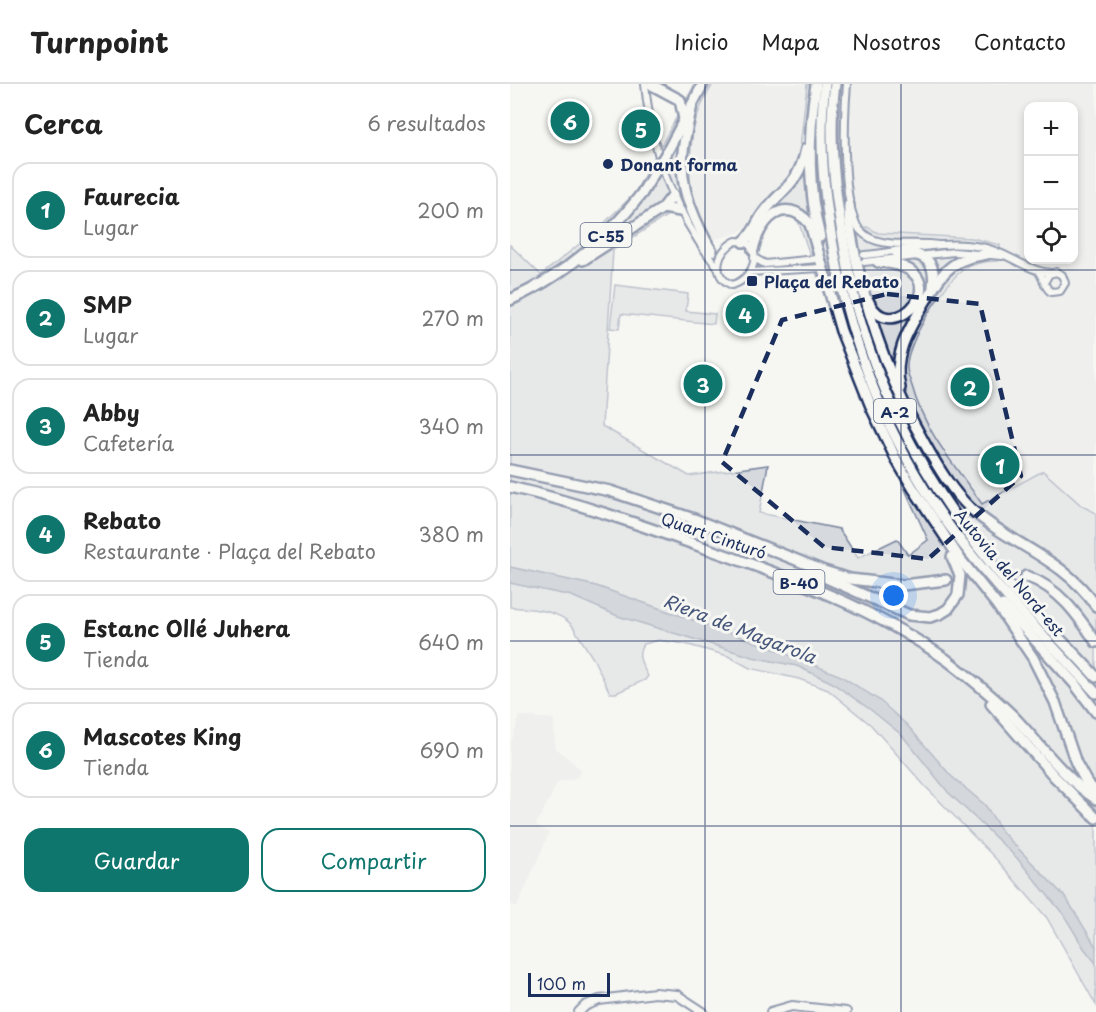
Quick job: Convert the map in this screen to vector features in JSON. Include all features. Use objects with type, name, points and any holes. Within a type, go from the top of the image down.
[{"type":"highway","points":[[816,84],[809,149],[813,198],[845,338],[872,409],[896,459],[923,505],[1033,658],[1055,702],[1076,763],[1087,783],[1096,792]]},
{"type":"highway","name":"Autovia del Nord-est","points":[[825,84],[824,153],[830,233],[849,319],[864,367],[885,417],[915,473],[973,556],[1096,693]]},
{"type":"highway","name":"Autovia del Nord-est","points":[[835,84],[833,146],[835,181],[851,286],[867,343],[890,401],[923,466],[958,520],[1015,591],[1096,677]]},
{"type":"highway","points":[[652,88],[683,96],[690,95],[703,85]]},
{"type":"highway","name":"C-55","points":[[510,300],[562,271],[609,232],[642,193],[703,85]]},
{"type":"highway","points":[[652,88],[680,100],[683,104],[684,120]]},
{"type":"highway","points":[[692,105],[683,144],[682,178],[689,204],[707,244],[717,251]]},
{"type":"highway","points":[[743,242],[750,237],[770,205],[791,185],[802,166],[807,146],[808,124],[813,108]]},
{"type":"highway","points":[[562,271],[596,253],[663,208],[673,195]]},
{"type":"highway","points":[[849,205],[848,214],[862,285],[884,361],[933,459],[959,497],[984,519],[1065,572],[1096,606]]},
{"type":"highway","points":[[663,208],[680,211]]},
{"type":"highway","points":[[753,254],[759,232],[771,216],[778,212],[792,210],[805,218],[815,236],[841,331],[845,338]]},
{"type":"highway","points":[[896,252],[913,253],[928,260],[935,276],[933,288]]},
{"type":"highway","points":[[903,402],[898,376],[901,350],[908,330],[933,288],[947,270],[966,259],[987,254]]},
{"type":"highway","points":[[862,285],[870,305],[888,317],[901,316],[915,306],[920,294],[918,280],[914,274],[899,264],[878,262]]},
{"type":"highway","name":"Quart Cinturó","points":[[510,470],[610,491],[694,519]]},
{"type":"highway","name":"Quart Cinturó","points":[[510,487],[606,514],[765,569],[857,608],[931,651]]},
{"type":"highway","points":[[694,519],[909,615],[930,617],[944,612],[953,603],[960,589],[960,581],[956,563],[926,517],[923,505]]},
{"type":"highway","points":[[694,519],[824,571],[850,579],[903,585],[946,580]]},
{"type":"highway","points":[[952,546],[1074,683],[1096,712]]},
{"type":"highway","points":[[1026,576],[1061,596],[1096,642]]},
{"type":"highway","points":[[931,651],[961,672],[1010,713],[1075,782],[1096,799]]},
{"type":"highway","points":[[931,651],[1009,722],[1054,776],[1096,818]]},
{"type":"main road","points":[[579,1012],[585,1006],[599,1000],[669,993],[685,999],[703,1012]]},
{"type":"main road","points":[[771,1012],[801,1006],[846,1012]]},
{"type":"street","points":[[847,84],[845,144],[849,205],[855,224],[862,233],[872,239],[981,246],[999,252],[1039,272],[1059,273],[1064,277],[1063,289],[1051,292],[1039,272]]},
{"type":"street","points":[[652,88],[655,146],[662,169],[680,211],[700,244],[718,268],[722,278],[732,285],[745,279],[751,272],[753,254]]},
{"type":"street","points":[[717,251],[729,244],[743,242],[765,264],[817,259]]},
{"type":"street","points":[[700,244],[717,251]]},
{"type":"street","points":[[938,245],[864,259],[878,262],[920,255],[966,252],[1009,257]]},
{"type":"street","points":[[717,251],[718,268]]},
{"type":"street","points":[[751,272],[820,267]]},
{"type":"street","points":[[1045,281],[1051,273]]},
{"type":"highlighted area","points":[[887,294],[980,304],[1021,476],[928,559],[824,547],[722,462],[782,320]]},
{"type":"shaded area","points":[[695,84],[713,84],[699,111],[692,137],[690,193],[693,199],[613,250],[602,426],[689,476],[768,465],[759,513],[839,529],[858,558],[897,539],[908,555],[928,540],[847,361],[796,215],[766,203],[798,167],[807,84],[842,84],[840,157],[847,228],[867,227],[878,233],[972,238],[1000,245],[998,261],[970,266],[951,281],[934,304],[914,341],[907,368],[924,418],[982,504],[1043,471],[1082,506],[1096,513],[1096,947],[1066,898],[1003,833],[985,805],[951,776],[907,725],[769,647],[596,586],[510,567],[510,245],[541,275],[597,230],[634,194]]},
{"type":"shaded area","points":[[713,84],[807,84],[798,167],[750,225],[737,233],[712,240],[690,193],[690,138],[703,100]]},
{"type":"shaded area","points":[[842,84],[1096,84],[1096,513],[1082,506],[1043,472],[982,504],[930,431],[914,395],[907,367],[912,346],[935,302],[953,277],[968,266],[998,261],[910,234],[878,233],[867,227],[847,229],[843,211],[839,113]]},
{"type":"shaded area","points":[[615,285],[688,294],[686,311],[715,314],[714,324],[621,314],[619,329],[610,328]]},
{"type":"shaded area","points":[[510,567],[596,586],[769,647],[841,676],[879,700],[907,725],[951,776],[985,805],[1003,833],[1066,898],[1096,947],[1096,963],[1064,915],[1017,858],[948,792],[902,735],[831,682],[797,666],[753,657],[618,616],[572,596],[510,583]]},
{"type":"shaded area","points":[[510,583],[572,596],[618,616],[753,657],[797,666],[831,682],[871,710],[902,735],[948,792],[1017,858],[1064,915],[1096,963],[1096,1005],[1047,918],[997,860],[924,785],[871,725],[828,690],[799,679],[750,668],[728,656],[685,644],[659,640],[644,644],[641,648],[640,660],[648,676],[645,680],[616,693],[610,693],[594,660],[572,625],[551,613],[510,607]]},
{"type":"shaded area","points":[[520,716],[554,719],[555,747],[581,770],[577,778],[558,782],[536,825],[549,833],[517,907],[510,904],[510,745]]},
{"type":"tunnel","points":[[817,259],[849,256]]},
{"type":"tunnel","points":[[946,580],[1013,574],[1026,576]]},
{"type":"place","name":"Mascotes King","points":[[570,121]]},
{"type":"place","name":"Estanc Ollé Juhera","points":[[641,129]]},
{"type":"place","name":"Donant forma","points":[[608,164]]},
{"type":"place","name":"Plaça del Rebato","points":[[752,281]]},
{"type":"place","name":"Rebato","points":[[745,314]]},
{"type":"place","name":"Abby","points":[[703,384]]},
{"type":"place","name":"SMP","points":[[970,387]]},
{"type":"place","name":"Faurecia","points":[[1000,465]]},
{"type":"water label","name":"Riera de Magarola","points":[[740,628]]}]
